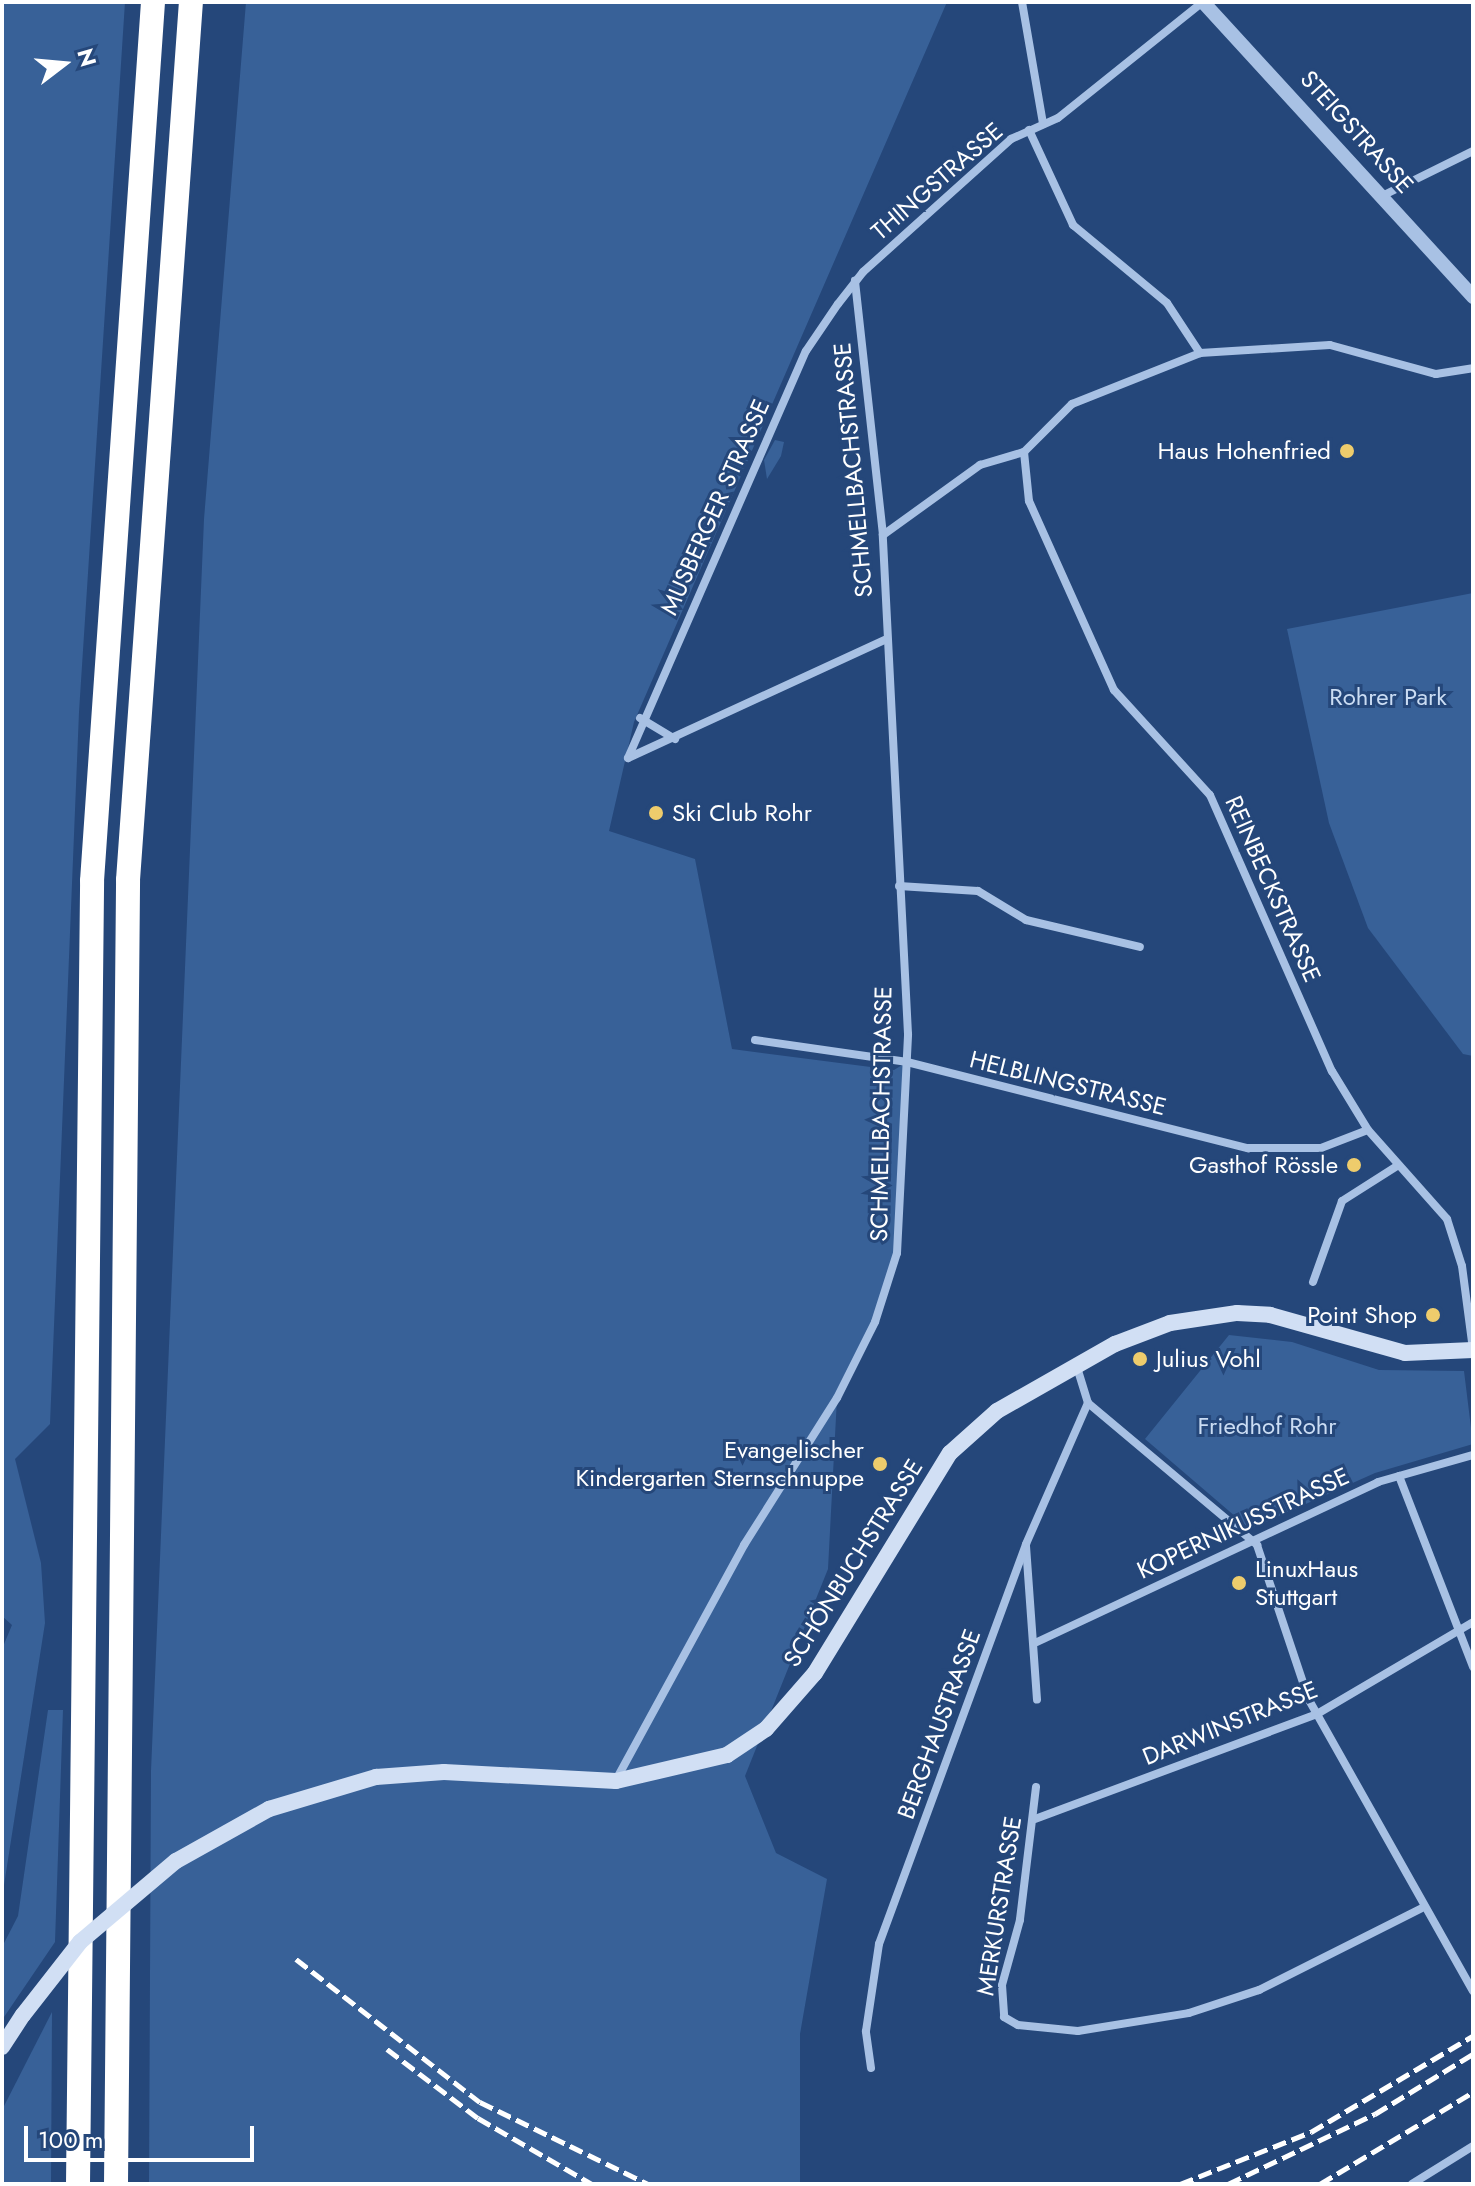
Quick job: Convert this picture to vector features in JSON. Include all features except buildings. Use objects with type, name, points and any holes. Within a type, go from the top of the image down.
[{"type":"highway","points":[[78,2184],[91,897],[153,2]]},
{"type":"highway","points":[[116,2184],[128,880],[191,2]]},
{"type":"main road","name":"SCHÖNBUCHSTRASSE","points":[[2,2047],[80,1942],[176,1861],[269,1809],[376,1777],[444,1772],[616,1781],[707,1763],[766,1729],[815,1673],[950,1453],[997,1411],[1075,1364],[1170,1323],[1237,1313],[1270,1315],[1405,1353],[1473,1349]]},
{"type":"street","points":[[1022,2],[1043,124]]},
{"type":"street","name":"THINGSTRASSE","points":[[855,281],[1029,130],[1043,124],[1203,2]]},
{"type":"street","name":"STEIGSTRASSE","points":[[1203,2],[1384,195],[1473,297]]},
{"type":"street","points":[[1029,130],[1073,225],[1167,303],[1200,353]]},
{"type":"street","points":[[1384,195],[1473,151]]},
{"type":"street","name":"SCHMELLBACHSTRASSE","points":[[616,1781],[744,1545],[822,1421],[875,1322],[897,1253],[907,1062],[883,535],[855,281]]},
{"type":"street","name":"MUSBERGER STRASSE","points":[[675,739],[628,758],[640,718],[806,351],[855,281]]},
{"type":"street","points":[[883,535],[980,465],[1024,452],[1072,404],[1200,353],[1330,345],[1436,374],[1473,368]]},
{"type":"street","name":"REINBECKSTRASSE","points":[[1024,452],[1029,501],[1114,690],[1218,809],[1332,1071],[1368,1130],[1447,1219],[1462,1266],[1473,1349]]},
{"type":"street","points":[[640,718],[675,739],[887,639]]},
{"type":"street","points":[[899,886],[978,891],[1026,920],[1140,947]]},
{"type":"street","name":"HELBLINGSTRASSE","points":[[755,1040],[907,1062],[1248,1148],[1321,1148],[1368,1130]]},
{"type":"street","points":[[1313,1282],[1342,1201],[1397,1166]]},
{"type":"street","points":[[1075,1364],[1088,1403],[1252,1540],[1317,1714],[1422,1908],[1473,1991]]},
{"type":"street","name":"BERGHAUSTRASSE","points":[[871,2068],[866,2031],[879,1944],[1026,1544],[1088,1403]]},
{"type":"street","name":"KOPERNIKUSSTRASSE","points":[[1037,1642],[1252,1540],[1399,1476],[1473,1455]]},
{"type":"street","points":[[1399,1476],[1473,1667]]},
{"type":"street","points":[[1026,1544],[1037,1642],[1037,1700]]},
{"type":"street","name":"DARWINSTRASSE","points":[[1035,1819],[1317,1714],[1457,1628],[1473,1622]]},
{"type":"street","name":"MERKURSTRASSE","points":[[1036,1787],[1035,1819],[1002,1985],[1004,2017],[1018,2025],[1078,2031],[1189,2013],[1259,1990],[1422,1908]]},
{"type":"street","points":[[1412,2184],[1473,2146]]},
{"type":"green space","points":[[2,2],[125,2],[79,712],[50,1424],[15,1459],[41,1563],[45,1623],[2,1898],[2,1649],[12,1625],[2,1616]]},
{"type":"green space","points":[[246,2],[947,2],[634,722],[609,831],[695,859],[732,1049],[894,1070],[907,1062],[903,1197],[889,1287],[837,1398],[828,1569],[745,1776],[776,1853],[827,1879],[800,2034],[800,2184],[149,2184],[151,1771],[204,519]]},
{"type":"green space","points":[[775,440],[784,442],[781,456],[767,479],[764,460]]},
{"type":"green space","name":"Rohrer Park","points":[[1473,593],[1473,1056],[1463,1054],[1368,928],[1329,823],[1287,629]]},
{"type":"green space","name":"Friedhof Rohr","points":[[1229,1335],[1292,1342],[1379,1370],[1464,1371],[1473,1444],[1375,1473],[1250,1529],[1145,1439]]},
{"type":"green space","points":[[48,1710],[63,1710],[55,1942],[2,2020],[2,1947],[18,1916]]},
{"type":"green space","points":[[52,2012],[51,2184],[2,2184],[2,2110]]},
{"type":"railway","points":[[296,1959],[480,2102],[648,2184]]},
{"type":"railway","points":[[1180,2184],[1311,2132],[1473,2036]]},
{"type":"railway","points":[[387,2049],[478,2118],[592,2184]]},
{"type":"railway","points":[[1228,2184],[1375,2114],[1473,2054]]},
{"type":"railway","points":[[1320,2184],[1473,2092]]},
{"type":"place","name":"Haus Hohenfried","points":[[1347,451]]},
{"type":"place","name":"Ski Club Rohr","points":[[656,813]]},
{"type":"place","name":"Gasthof Rössle","points":[[1354,1165]]},
{"type":"place","name":"Point Shop","points":[[1433,1315]]},
{"type":"place","name":"Julius Vohl","points":[[1140,1359]]},
{"type":"place","name":"Evangelischer Kindergarten Sternschnuppe","points":[[880,1464]]},
{"type":"place","name":"LinuxHaus Stuttgart","points":[[1239,1583]]}]
